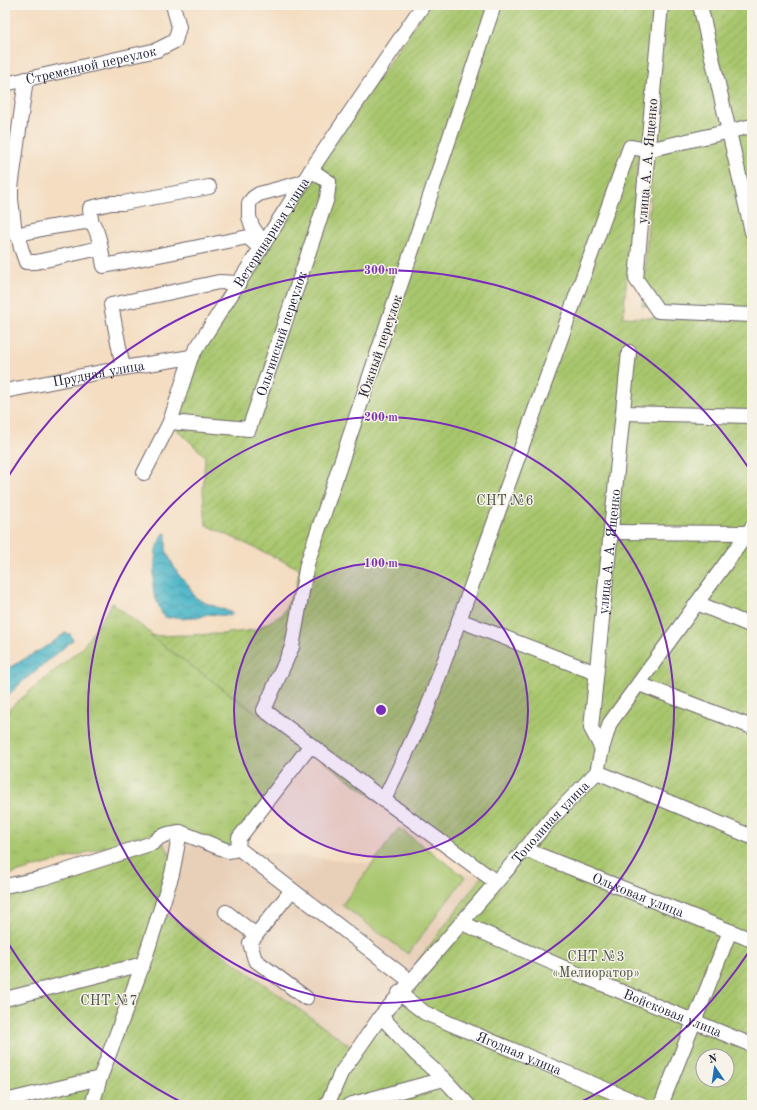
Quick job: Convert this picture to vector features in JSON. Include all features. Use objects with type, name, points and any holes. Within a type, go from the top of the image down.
[{"type":"street","name":"Стременной переулок","points":[[5,84],[157,50],[175,41],[179,27],[173,5]]},
{"type":"street","name":"Ветеринарная улица","points":[[144,472],[170,422],[191,357],[308,176],[423,5]]},
{"type":"street","name":"Южный переулок","points":[[311,745],[264,710],[292,647],[307,564],[494,5]]},
{"type":"street","name":"улица А. А. Ященко","points":[[661,5],[636,279],[658,311],[752,315]]},
{"type":"street","points":[[700,5],[752,232]]},
{"type":"street","points":[[15,234],[10,199],[26,79]]},
{"type":"street","points":[[384,800],[427,709],[630,147],[648,150],[752,126]]},
{"type":"street","points":[[262,247],[249,217],[249,203],[258,194],[308,176]]},
{"type":"street","name":"Ольгинский переулок","points":[[170,422],[249,429],[327,198],[329,182],[308,176]]},
{"type":"street","points":[[209,187],[123,203],[111,203],[90,208],[91,221],[95,227],[104,266],[248,237],[262,247]]},
{"type":"street","points":[[91,221],[24,233],[20,238],[21,248],[26,262],[36,262],[100,248]]},
{"type":"street","points":[[123,368],[111,305],[219,282],[239,283]]},
{"type":"street","name":"улица А. А. Ященко","points":[[602,749],[591,728],[629,352]]},
{"type":"street","name":"Прудная улица","points":[[5,392],[123,368],[191,357]]},
{"type":"street","points":[[623,413],[752,416]]},
{"type":"street","points":[[610,532],[751,529]]},
{"type":"street","name":"Тополиная улица","points":[[328,1105],[342,1073],[381,1016],[549,821],[596,772],[610,723],[751,529]]},
{"type":"street","points":[[697,604],[752,626]]},
{"type":"street","points":[[459,620],[596,673]]},
{"type":"street","points":[[639,684],[752,727]]},
{"type":"street","points":[[238,848],[239,838],[311,745],[496,882]]},
{"type":"street","points":[[596,772],[752,837]]},
{"type":"street","points":[[5,886],[43,878],[153,843],[160,837],[168,834],[180,832],[225,850],[231,851],[238,848]]},
{"type":"street","points":[[92,1105],[100,1078],[143,964],[172,874],[180,832]]},
{"type":"street","points":[[238,848],[410,981]]},
{"type":"street","name":"Ольховая улица","points":[[524,850],[752,940]]},
{"type":"street","points":[[292,890],[250,943],[255,960],[306,998]]},
{"type":"street","points":[[226,912],[256,935]]},
{"type":"street","name":"Войсковая улица","points":[[462,923],[578,974],[752,1044]]},
{"type":"street","points":[[661,1105],[730,931]]},
{"type":"street","points":[[5,999],[143,964]]},
{"type":"street","name":"Ягодная улица","points":[[399,994],[424,1013],[643,1105]]},
{"type":"street","points":[[381,1016],[416,1054],[444,1079],[468,1105]]},
{"type":"street","points":[[5,1101],[100,1078]]},
{"type":"street","points":[[349,1105],[444,1079]]},
{"type":"shaded area","points":[[162,841],[482,876],[353,1048],[165,912]]},
{"type":"green space","name":"СНТ №6","points":[[428,5],[752,5],[752,309],[642,306],[653,155],[721,131],[640,143],[623,317],[752,321],[752,1105],[5,1105],[5,887],[162,841],[175,862],[165,913],[353,1048],[482,876],[150,636],[221,634],[255,630],[282,615],[296,588],[300,569],[206,525],[203,492],[205,456],[172,425],[190,355]]},
{"type":"green space","points":[[112,603],[194,667],[305,748],[238,848],[155,833],[5,876],[5,722],[10,708],[83,647]]},
{"type":"green space","points":[[399,828],[465,877],[408,954],[342,905]]},
{"type":"water","points":[[166,533],[166,550],[178,574],[188,584],[194,596],[201,601],[233,613],[230,616],[207,614],[201,617],[184,619],[178,617],[168,618],[163,616],[154,594],[153,584],[156,550],[162,534]]},
{"type":"water","points":[[65,633],[70,634],[73,640],[5,698],[5,670],[49,645]]},
{"type":"park label","name":"СНТ №3 «Мелиоратор»","points":[[596,964]]},
{"type":"park label","name":"СНТ №7","points":[[109,1000]]}]
